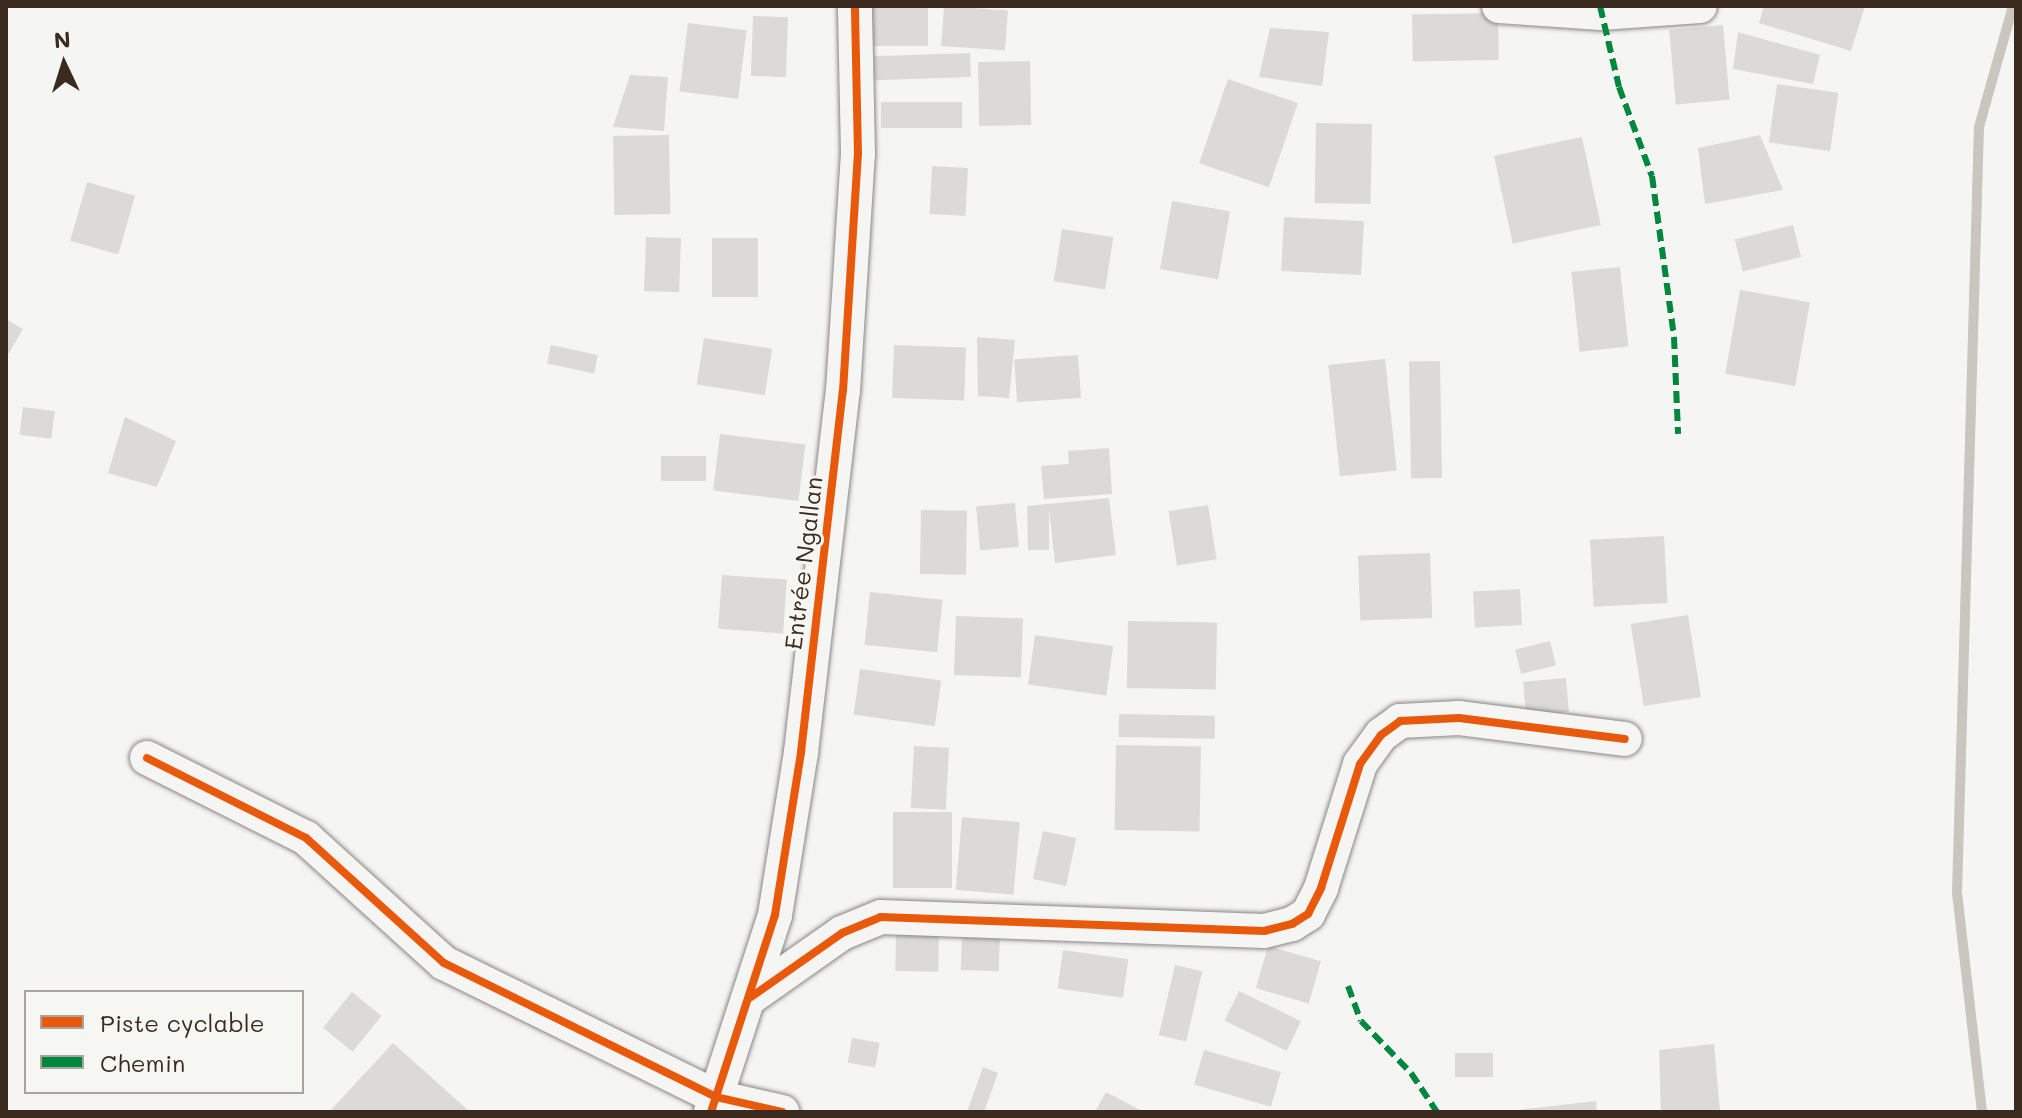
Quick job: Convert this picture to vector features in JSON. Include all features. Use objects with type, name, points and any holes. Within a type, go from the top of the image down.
[{"type":"street","name":"Entrée Ngallan","points":[[713,1104],[751,997],[775,915],[801,752],[843,391],[858,154],[855,6]]},
{"type":"street","points":[[1499,6],[1601,13],[1700,6]]},
{"type":"street","points":[[751,997],[842,933],[881,917],[1264,931],[1292,924],[1308,914],[1321,888],[1360,764],[1381,735],[1400,721],[1459,718],[1625,739]]},
{"type":"street","points":[[147,758],[306,838],[444,963],[713,1104],[782,1112]]},
{"type":"building","points":[[867,6],[928,6],[928,46],[867,46]]},
{"type":"building","points":[[944,6],[1008,10],[1005,50],[941,46]]},
{"type":"building","points":[[1764,6],[1865,6],[1851,51],[1759,23]]},
{"type":"building","points":[[1498,13],[1499,60],[1413,61],[1412,15]]},
{"type":"building","points":[[753,16],[788,17],[786,77],[751,76]]},
{"type":"building","points":[[688,23],[747,30],[738,99],[680,91]]},
{"type":"building","points":[[1723,25],[1730,100],[1676,104],[1669,30]]},
{"type":"building","points":[[1270,28],[1329,32],[1322,86],[1259,77]]},
{"type":"building","points":[[1738,32],[1820,55],[1813,84],[1733,69]]},
{"type":"building","points":[[970,53],[971,77],[875,80],[874,56]]},
{"type":"building","points":[[1030,61],[1031,125],[979,126],[978,62]]},
{"type":"building","points":[[630,75],[668,77],[664,131],[613,127]]},
{"type":"building","points":[[1228,79],[1298,103],[1269,187],[1199,163]]},
{"type":"building","points":[[1777,84],[1838,93],[1830,151],[1769,142]]},
{"type":"building","points":[[881,102],[962,102],[962,128],[881,128]]},
{"type":"building","points":[[1316,123],[1372,124],[1371,204],[1315,203]]},
{"type":"building","points":[[669,135],[670,214],[614,215],[613,136]]},
{"type":"building","points":[[1760,135],[1783,190],[1705,204],[1698,148]]},
{"type":"building","points":[[1582,137],[1601,225],[1513,244],[1494,156]]},
{"type":"building","points":[[932,166],[968,168],[965,216],[929,214]]},
{"type":"building","points":[[87,182],[135,196],[118,254],[70,241]]},
{"type":"building","points":[[1172,201],[1230,211],[1218,279],[1160,269]]},
{"type":"building","points":[[1284,217],[1364,221],[1361,275],[1281,271]]},
{"type":"building","points":[[1793,225],[1801,257],[1743,272],[1735,240]]},
{"type":"building","points":[[1062,229],[1113,237],[1105,289],[1054,281]]},
{"type":"building","points":[[646,237],[681,238],[679,292],[644,291]]},
{"type":"building","points":[[712,238],[758,238],[758,297],[712,297]]},
{"type":"building","points":[[1620,267],[1628,347],[1580,352],[1571,272]]},
{"type":"building","points":[[1740,290],[1810,302],[1795,386],[1725,374]]},
{"type":"building","points":[[6,319],[23,329],[6,358]]},
{"type":"building","points":[[977,337],[1015,340],[1009,398],[978,396]]},
{"type":"building","points":[[704,338],[772,349],[765,395],[697,384]]},
{"type":"building","points":[[551,345],[598,355],[594,374],[547,364]]},
{"type":"building","points":[[894,345],[966,348],[964,400],[892,398]]},
{"type":"building","points":[[1078,355],[1081,398],[1017,402],[1014,359]]},
{"type":"building","points":[[1385,359],[1397,470],[1340,476],[1328,365]]},
{"type":"building","points":[[1440,361],[1442,478],[1411,479],[1409,362]]},
{"type":"building","points":[[23,407],[55,411],[51,439],[20,435]]},
{"type":"building","points":[[125,417],[176,441],[157,487],[108,473]]},
{"type":"building","points":[[720,434],[805,444],[798,501],[713,491]]},
{"type":"building","points":[[1109,448],[1112,494],[1044,499],[1041,466],[1069,464],[1068,451]]},
{"type":"building","points":[[661,456],[706,456],[706,481],[661,481]]},
{"type":"building","points":[[1109,498],[1116,555],[1055,563],[1049,509],[1049,550],[1028,550],[1027,506]]},
{"type":"building","points":[[1015,503],[1019,547],[980,550],[976,506]]},
{"type":"building","points":[[1208,505],[1217,559],[1177,566],[1168,511]]},
{"type":"building","points":[[921,510],[967,511],[966,575],[920,574]]},
{"type":"building","points":[[1664,536],[1668,603],[1594,607],[1590,540]]},
{"type":"building","points":[[1430,553],[1432,618],[1360,620],[1358,556]]},
{"type":"building","points":[[722,575],[787,580],[783,633],[718,629]]},
{"type":"building","points":[[1520,589],[1522,625],[1475,627],[1473,591]]},
{"type":"building","points":[[870,592],[943,600],[937,652],[864,645]]},
{"type":"building","points":[[1688,615],[1701,697],[1644,706],[1631,624]]},
{"type":"building","points":[[956,616],[1023,618],[1021,677],[954,675]]},
{"type":"building","points":[[1128,621],[1217,623],[1216,690],[1127,688]]},
{"type":"building","points":[[1035,635],[1113,646],[1106,696],[1028,685]]},
{"type":"building","points":[[1550,641],[1556,665],[1521,674],[1515,650]]},
{"type":"building","points":[[860,669],[941,680],[935,726],[854,715]]},
{"type":"building","points":[[1566,678],[1569,712],[1526,716],[1523,682]]},
{"type":"building","points":[[1119,714],[1215,716],[1215,739],[1119,737]]},
{"type":"building","points":[[1116,745],[1201,746],[1200,831],[1115,830]]},
{"type":"building","points":[[914,746],[949,748],[946,810],[911,808]]},
{"type":"building","points":[[893,812],[952,812],[952,888],[893,888]]},
{"type":"building","points":[[962,817],[1020,822],[1013,895],[956,890]]},
{"type":"building","points":[[1043,831],[1076,838],[1066,886],[1033,879]]},
{"type":"building","points":[[896,930],[939,931],[938,972],[895,971]]},
{"type":"building","points":[[962,932],[1000,933],[999,971],[961,970]]},
{"type":"building","points":[[1268,946],[1321,961],[1309,1003],[1256,988]]},
{"type":"building","points":[[1063,950],[1128,959],[1123,998],[1058,989]]},
{"type":"building","points":[[1175,965],[1202,971],[1186,1041],[1159,1035]]},
{"type":"building","points":[[1239,991],[1301,1021],[1287,1051],[1225,1021]]},
{"type":"building","points":[[352,992],[382,1016],[353,1052],[323,1028]]},
{"type":"building","points":[[852,1038],[880,1043],[875,1067],[848,1063]]},
{"type":"building","points":[[393,1043],[470,1112],[329,1112]]},
{"type":"building","points":[[1714,1044],[1720,1112],[1661,1112],[1659,1050]]},
{"type":"building","points":[[1204,1050],[1281,1072],[1271,1107],[1194,1085]]},
{"type":"building","points":[[1455,1053],[1493,1053],[1493,1077],[1455,1077]]},
{"type":"building","points":[[983,1067],[998,1073],[984,1112],[967,1112]]},
{"type":"building","points":[[1106,1092],[1144,1112],[1095,1112]]},
{"type":"building","points":[[1596,1101],[1597,1112],[1518,1112],[1518,1110]]},
{"type":"waterway","points":[[1982,1112],[1957,894],[1979,127],[2013,6]]},
{"type":"marked path","points":[[1600,6],[1619,87],[1652,176],[1674,337],[1678,434]]},
{"type":"marked path","points":[[1348,986],[1361,1021],[1411,1073],[1437,1112]]},
{"type":"cycle path","points":[[711,1112],[775,915],[801,752],[843,391],[858,154],[855,6]]},
{"type":"cycle path","points":[[751,997],[842,933],[881,917],[1264,931],[1292,924],[1308,914],[1321,888],[1360,764],[1381,735],[1400,721],[1459,718],[1625,739]]},
{"type":"cycle path","points":[[147,758],[306,838],[444,963],[716,1097],[782,1112]]}]
